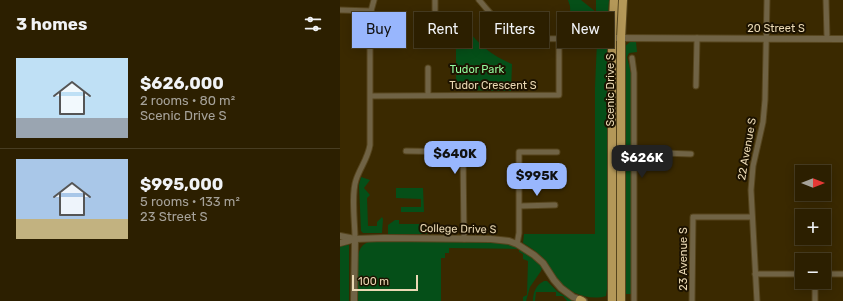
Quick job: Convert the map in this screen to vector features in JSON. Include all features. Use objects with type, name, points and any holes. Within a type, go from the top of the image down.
[{"type":"main road","name":"Scenic Drive S","points":[[614,0],[617,38],[621,301]]},
{"type":"main road","name":"Scenic Drive S","points":[[612,301],[617,38],[623,0]]},
{"type":"street","points":[[354,301],[354,189],[370,145],[371,11],[374,0]]},
{"type":"street","points":[[435,0],[435,10]]},
{"type":"street","points":[[479,0],[500,23],[510,31],[534,38],[557,38]]},
{"type":"street","name":"22 Avenue S","points":[[757,301],[751,190],[753,166],[763,122],[765,100],[767,0]]},
{"type":"street","points":[[826,0],[827,38]]},
{"type":"street","points":[[340,10],[371,11]]},
{"type":"street","name":"20 Street S","points":[[617,38],[843,39]]},
{"type":"street","points":[[696,86],[697,38]]},
{"type":"street","name":"Tudor Crescent S","points":[[371,96],[559,95],[559,48]]},
{"type":"street","name":"Scenic Drive S","points":[[632,58],[634,73],[634,301]]},
{"type":"street","points":[[428,68],[428,95]]},
{"type":"street","points":[[406,151],[464,152],[464,239]]},
{"type":"street","points":[[517,244],[520,206],[520,152],[557,152]]},
{"type":"street","points":[[634,152],[691,154]]},
{"type":"street","points":[[520,206],[555,205]]},
{"type":"street","name":"23 Avenue S","points":[[692,301],[693,217],[752,217]]},
{"type":"street","name":"College Drive S","points":[[340,236],[355,239],[500,240],[517,244],[534,254],[543,263],[561,288],[583,301]]},
{"type":"street","name":"College Drive S","points":[[340,243],[355,239]]},
{"type":"street","points":[[755,274],[795,274]]},
{"type":"street","points":[[831,274],[843,274]]},
{"type":"street","points":[[815,301],[816,289]]},
{"type":"green space","points":[[568,0],[581,0],[596,12],[570,12]]},
{"type":"green space","points":[[596,0],[609,0],[608,12],[596,12]]},
{"type":"green space","name":"Tudor Park","points":[[472,35],[480,44],[480,48],[485,48],[512,64],[511,91],[456,90],[456,48],[472,48]]},
{"type":"green space","points":[[630,42],[636,42],[637,52],[629,53],[627,57],[631,73],[631,294],[623,294],[624,47]]},
{"type":"green space","points":[[597,48],[609,48],[607,289],[606,296],[586,297],[573,292],[562,284],[557,279],[543,257],[523,243],[524,234],[595,234],[595,87]]},
{"type":"green space","points":[[361,177],[370,180],[364,188],[370,195],[367,198],[368,226],[377,226],[377,222],[382,217],[382,233],[363,233],[361,231],[359,185]]},
{"type":"green space","points":[[396,188],[423,188],[424,212],[401,212],[401,207],[421,207],[421,199],[396,198]]},
{"type":"green space","points":[[395,220],[399,220],[399,224],[427,224],[427,234],[388,234],[388,225]]},
{"type":"green space","points":[[368,242],[506,242],[520,248],[540,264],[542,268],[530,287],[526,301],[523,301],[523,297],[527,295],[528,261],[523,259],[523,254],[519,252],[519,249],[449,248],[449,253],[445,253],[445,258],[441,258],[441,301],[357,301],[358,255],[364,244]]},
{"type":"green space","points":[[340,244],[349,245],[349,301],[340,301]]},
{"type":"green space","points":[[544,281],[547,281],[558,292],[573,301],[567,301],[563,296],[556,296],[556,292],[536,292],[535,301],[533,301],[536,289]]}]
